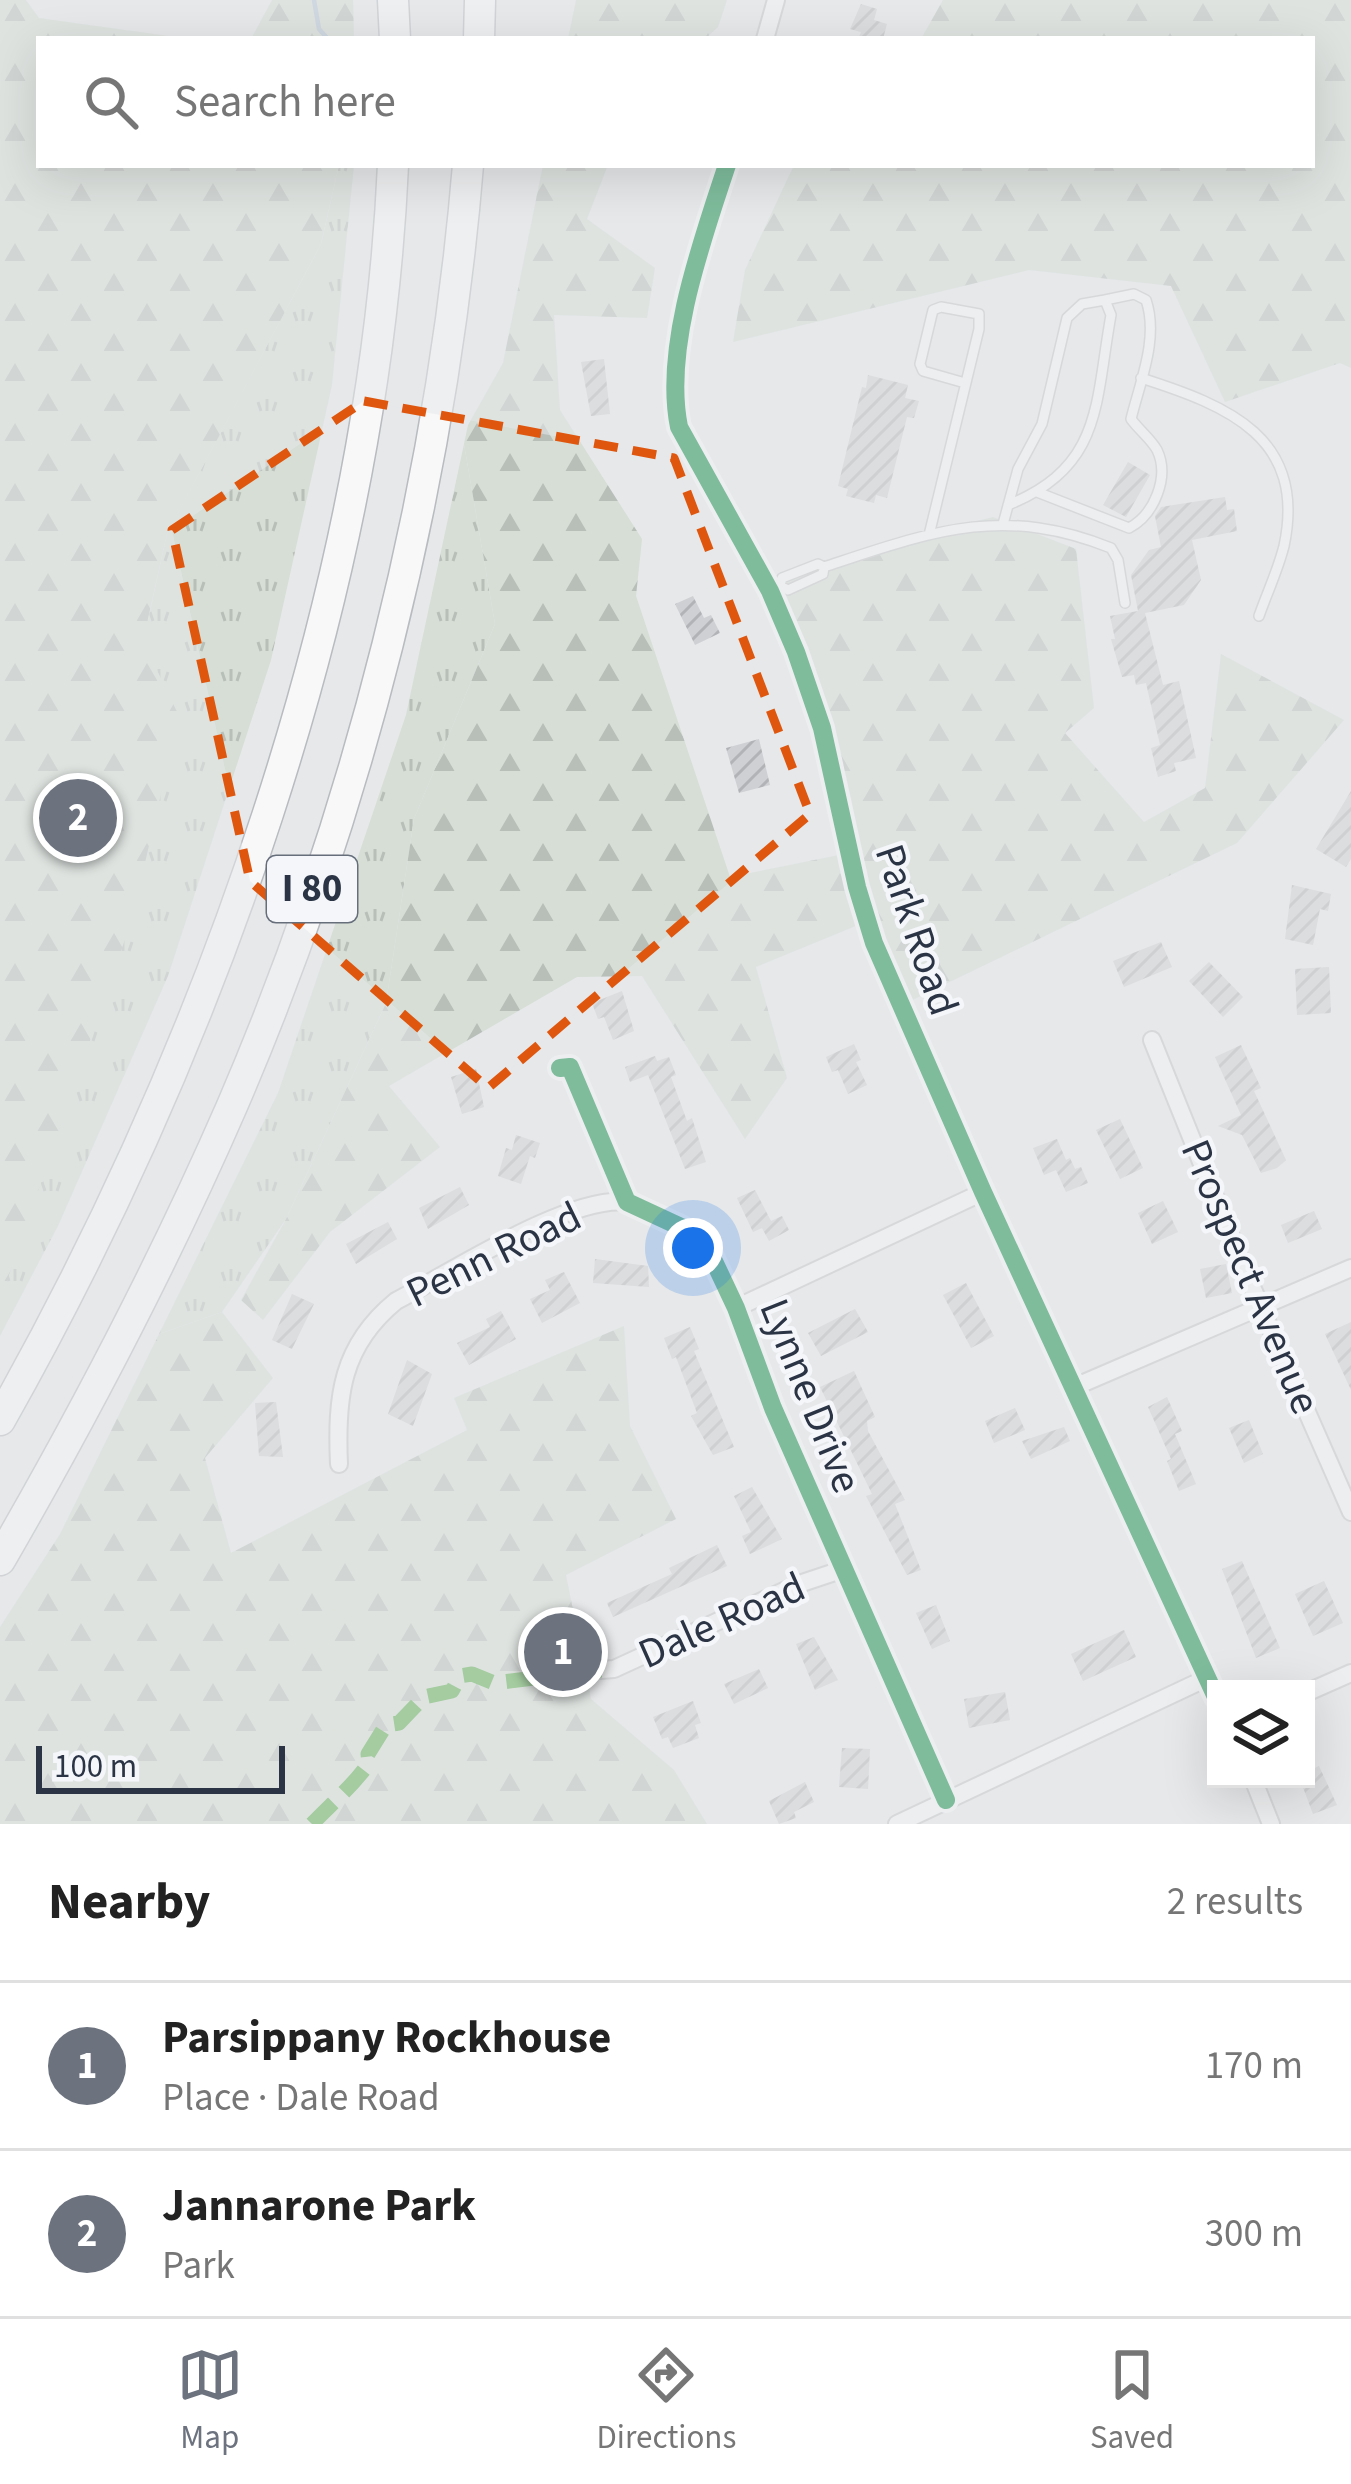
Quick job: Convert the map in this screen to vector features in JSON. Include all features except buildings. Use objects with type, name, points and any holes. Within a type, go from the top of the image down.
[{"type":"highway","points":[[393,0],[394,36]]},
{"type":"highway","points":[[479,36],[480,0]]},
{"type":"highway","name":"I 80","points":[[0,1420],[73,1286],[140,1142],[189,1029],[268,808],[323,612],[364,425],[385,281],[393,168]]},
{"type":"highway","name":"I 80","points":[[0,1560],[129,1326],[232,1106],[297,936],[338,813],[400,587],[443,376],[468,168]]},
{"type":"street","points":[[766,36],[776,0]]},
{"type":"street","name":"Park Road","points":[[726,168],[678,347],[675,408],[679,427],[695,462],[775,588],[822,728],[869,928],[983,1192],[1207,1678]]},
{"type":"street","name":"Prospect Avenue","points":[[1152,1040],[1351,1512]]},
{"type":"street","points":[[560,1068],[570,1067],[627,1202]]},
{"type":"street","points":[[736,1308],[983,1192]]},
{"type":"street","name":"Penn Road","points":[[339,1464],[342,1382],[366,1330],[379,1316],[396,1301],[544,1223],[613,1200],[627,1202]]},
{"type":"street","name":"Lynne Drive","points":[[627,1202],[665,1218],[698,1240],[712,1257],[773,1408],[946,1800]]},
{"type":"street","points":[[1072,1388],[1351,1268]]},
{"type":"street","name":"Dale Road","points":[[601,1670],[614,1669],[799,1584],[844,1569]]},
{"type":"street","points":[[1315,1689],[1351,1673]]},
{"type":"street","points":[[896,1824],[1207,1678]]},
{"type":"street","points":[[1256,1788],[1271,1824]]},
{"type":"lane","points":[[1003,524],[1018,470],[1042,424],[1066,318],[1082,304],[1134,295],[1146,300],[1152,317],[1131,419],[1154,444],[1163,468],[1155,499],[1143,520],[1129,528],[1037,492]]},
{"type":"lane","points":[[1008,505],[1054,482],[1075,461],[1090,428],[1111,315],[1105,300]]},
{"type":"lane","points":[[929,535],[965,383],[979,314],[941,307],[933,310],[920,364],[923,371],[965,383]]},
{"type":"lane","points":[[1142,379],[1188,393],[1244,425],[1274,449],[1286,478],[1288,506],[1284,546],[1259,616]]},
{"type":"lane","points":[[775,588],[788,590],[823,574],[824,567],[929,535],[1003,524],[1054,531],[1111,548],[1118,560],[1125,603]]},
{"type":"highlighted area","points":[[364,401],[674,458],[810,814],[488,1088],[250,881],[172,530]]},
{"type":"green space","points":[[0,0],[26,0],[39,18],[168,36],[36,36],[36,168],[338,168],[321,244],[167,534],[143,641],[179,716],[132,919],[0,1301]]},
{"type":"green space","points":[[272,0],[353,0],[354,36],[253,36]]},
{"type":"green space","points":[[576,0],[727,0],[718,27],[708,36],[569,36]]},
{"type":"green space","points":[[943,0],[1351,0],[1351,368],[1340,363],[1225,402],[1171,286],[1029,270],[733,342],[745,270],[793,168],[1315,168],[1315,36],[923,36]]},
{"type":"green space","points":[[338,168],[354,168],[332,385],[271,660],[168,976],[58,1226],[0,1336],[0,191],[148,620],[167,533],[321,244]]},
{"type":"green space","points":[[542,168],[607,168],[587,219],[655,268],[647,318],[554,315],[560,410],[642,539],[636,596],[730,877],[849,853],[769,585],[893,542],[993,517],[1076,549],[1094,708],[1065,733],[1144,822],[1205,788],[1221,654],[1344,720],[1237,843],[898,1007],[868,921],[756,967],[787,1078],[745,1139],[642,976],[577,977],[389,1086],[440,1147],[330,1232],[263,1320],[241,1300],[286,1219],[386,1003],[414,819],[495,624],[464,444],[468,425],[503,363]]},
{"type":"green space","points":[[464,444],[495,624],[414,819],[386,1003],[286,1219],[222,1312],[159,1334],[278,1093],[406,715]]},
{"type":"green space","points":[[222,1312],[273,1378],[205,1458],[231,1553],[467,1430],[454,1398],[624,1326],[630,1426],[676,1519],[566,1575],[591,1699],[674,1770],[707,1824],[0,1824],[0,1627],[60,1534],[159,1334]]},
{"type":"waterway","points":[[314,0],[319,29],[325,36]]},
{"type":"marked path","points":[[312,1824],[369,1763],[368,1754],[386,1725],[399,1723],[424,1697],[452,1691],[460,1676],[472,1674],[494,1683],[601,1670]]},
{"type":"cycle path","points":[[726,168],[681,329],[675,396],[679,427],[770,591],[796,652],[822,728],[874,943],[1208,1680]]},
{"type":"cycle path","points":[[560,1068],[570,1067],[627,1202],[683,1228],[712,1257],[773,1408],[946,1800]]},
{"type":"place","name":"Jannarone Park","points":[[78,818]]},
{"type":"place","name":"Parsippany Rockhouse","points":[[563,1652]]}]
